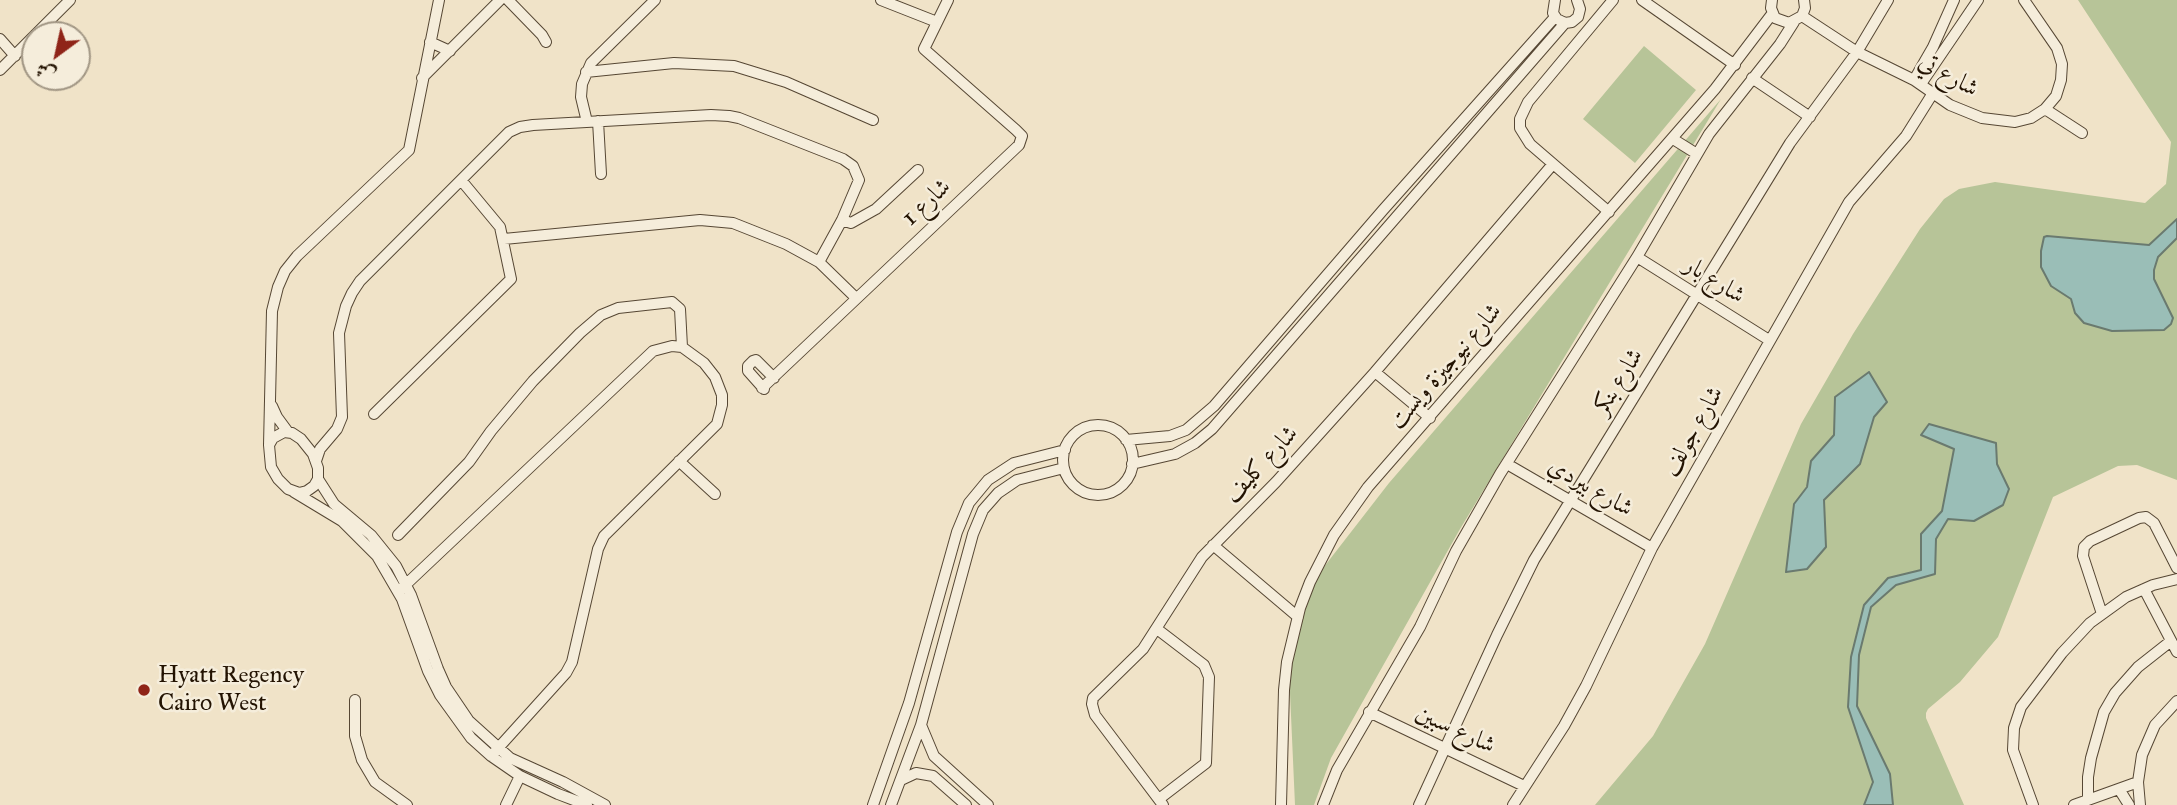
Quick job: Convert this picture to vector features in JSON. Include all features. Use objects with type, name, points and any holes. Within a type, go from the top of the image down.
[{"type":"street","points":[[0,70],[70,0]]},
{"type":"street","points":[[402,588],[359,536],[323,508],[283,484],[274,474],[269,460],[272,312],[281,279],[297,256],[406,154],[412,141],[439,0]]},
{"type":"street","points":[[422,78],[500,0]]},
{"type":"street","points":[[508,0],[546,42]]},
{"type":"street","points":[[587,122],[581,97],[586,72],[591,63],[655,0]]},
{"type":"street","points":[[881,0],[937,22],[948,0]]},
{"type":"street","points":[[1555,0],[1552,8],[1555,17],[1565,23],[1578,17],[1578,1]]},
{"type":"street","points":[[1609,212],[1524,137],[1520,119],[1522,110],[1613,0]]},
{"type":"street","points":[[1642,0],[1735,65]]},
{"type":"street","name":"شارع بنكر","points":[[1419,805],[1534,560],[1790,143],[1857,52],[1888,0]]},
{"type":"street","points":[[1917,82],[1954,0]]},
{"type":"street","points":[[1917,82],[1978,0]]},
{"type":"street","points":[[2024,0],[2057,48],[2062,64],[2056,96],[2045,109],[2082,133]]},
{"type":"street","points":[[1323,805],[1337,770],[1420,626],[1456,551],[1507,464],[1637,257],[1709,134],[1780,44],[1798,19],[1805,1]]},
{"type":"street","name":"شارع نيوجيزة ويست","points":[[1281,805],[1287,662],[1298,617],[1322,556],[1345,517],[1368,487],[1735,65],[1769,5]]},
{"type":"street","name":"شارع تي","points":[[1769,5],[1784,23],[1798,19],[1917,82],[1950,105],[1967,112],[1998,121],[2015,122],[2031,118],[2045,109]]},
{"type":"street","points":[[1126,440],[1170,436],[1186,430],[1214,406],[1383,210],[1555,17]]},
{"type":"street","name":"شارع 1","points":[[774,377],[756,360],[752,360],[748,366],[748,372],[763,388],[1019,145],[1022,136],[925,49],[937,22]]},
{"type":"street","points":[[1132,464],[1175,454],[1212,429],[1565,23]]},
{"type":"street","points":[[0,38],[15,56]]},
{"type":"street","points":[[430,42],[450,51]]},
{"type":"street","points":[[586,72],[674,63],[734,66],[786,82],[873,120]]},
{"type":"street","points":[[1752,78],[1810,117]]},
{"type":"street","name":"شارع جولف","points":[[1513,805],[1564,726],[1652,548],[1849,202],[1906,136],[1933,93]]},
{"type":"street","points":[[316,461],[320,449],[337,429],[342,417],[339,333],[341,319],[352,293],[360,281],[509,132],[520,127],[729,116],[843,159],[853,166],[859,180],[842,220],[819,262]]},
{"type":"street","points":[[598,121],[601,174]]},
{"type":"street","points":[[1672,139],[1697,154]]},
{"type":"street","name":"شارع كليف","points":[[1161,802],[1095,715],[1092,704],[1097,694],[1130,663],[1157,629],[1192,572],[1213,545],[1276,482],[1375,372],[1553,164]]},
{"type":"street","points":[[842,220],[851,223],[876,209],[918,170]]},
{"type":"street","points":[[374,414],[510,282],[512,275],[500,227],[461,180]]},
{"type":"street","points":[[504,239],[700,220],[733,223],[786,244],[819,262],[856,298]]},
{"type":"street","name":"شارع بار","points":[[1637,257],[1769,340]]},
{"type":"street","points":[[398,535],[464,467],[533,382],[601,315],[618,308],[672,302],[680,309],[682,347]]},
{"type":"street","points":[[402,588],[644,358],[661,347],[682,347],[704,363],[715,377],[722,405],[717,424],[604,536],[598,549],[572,662],[566,673],[495,753]]},
{"type":"street","points":[[1375,372],[1430,418]]},
{"type":"street","points":[[271,399],[276,417],[288,432],[310,448],[316,461],[318,479],[334,504],[371,535],[384,550],[402,588],[440,695],[454,718],[520,776],[587,805]]},
{"type":"street","points":[[1091,426],[1111,428],[1126,440],[1131,449],[1132,464],[1123,485],[1103,495],[1091,495],[1072,484],[1064,468],[1065,450],[1073,436],[1091,426]]},
{"type":"street","points":[[269,445],[276,436],[288,432]]},
{"type":"street","points":[[301,439],[327,438]]},
{"type":"street","points":[[873,805],[909,704],[957,532],[968,503],[988,480],[1014,463],[1065,450]]},
{"type":"street","points":[[680,461],[715,494]]},
{"type":"street","name":"شارع بيردي","points":[[1507,464],[1652,548]]},
{"type":"street","points":[[891,805],[921,724],[973,534],[983,510],[998,493],[1017,480],[1064,468]]},
{"type":"street","points":[[294,492],[311,489],[318,479]]},
{"type":"street","points":[[2102,614],[2082,556],[2084,547],[2090,541],[2146,517],[2154,523],[2177,568]]},
{"type":"street","points":[[1213,545],[1298,617]]},
{"type":"street","points":[[2032,805],[2013,750],[2014,728],[2027,698],[2062,653],[2102,614],[2126,597],[2177,579]]},
{"type":"street","points":[[2144,589],[2177,652]]},
{"type":"street","points":[[1157,629],[1204,665],[1209,677],[1206,763],[1161,802]]},
{"type":"street","points":[[929,635],[944,638]]},
{"type":"street","points":[[2088,799],[2091,758],[2104,712],[2115,693],[2138,667],[2171,641]]},
{"type":"street","points":[[355,700],[355,736],[365,768],[381,787],[407,805]]},
{"type":"street","points":[[2140,805],[2138,782],[2142,755],[2165,713],[2177,701]]},
{"type":"street","name":"شارع سبين","points":[[1369,712],[1524,786]]},
{"type":"street","points":[[921,724],[928,746],[942,765],[988,805]]},
{"type":"street","points":[[495,753],[559,780],[605,805]]},
{"type":"street","points":[[933,776],[942,765]]},
{"type":"street","points":[[901,780],[916,773],[933,776],[966,805]]},
{"type":"street","points":[[506,805],[520,776]]},
{"type":"street","points":[[553,792],[559,780]]},
{"type":"street","points":[[2074,805],[2138,782]]},
{"type":"street","points":[[2119,789],[2129,805]]},
{"type":"green space","points":[[2078,0],[2177,0],[2177,480],[2137,465],[2118,466],[2053,497],[1998,637],[1960,682],[1926,713],[1964,805],[1595,805],[1653,736],[1705,644],[1801,424],[1853,334],[1920,229],[1944,199],[1959,189],[1995,182],[2145,203],[2166,184],[2171,142]]},
{"type":"green space","points":[[1644,46],[1696,90],[1635,163],[1583,119]]},
{"type":"green space","points":[[1721,99],[1460,529],[1331,758],[1314,805],[1295,805],[1288,648],[1320,572],[1389,483]]},
{"type":"water","points":[[2177,219],[2177,238],[2158,257],[2154,270],[2154,279],[2173,318],[2164,330],[2112,331],[2084,323],[2075,313],[2071,299],[2051,286],[2041,267],[2044,237],[2149,245]]},
{"type":"water","points":[[1869,372],[1887,402],[1874,417],[1860,464],[1824,500],[1826,547],[1807,569],[1786,572],[1794,504],[1807,487],[1811,461],[1834,435],[1835,397]]},
{"type":"water","points":[[1929,424],[1996,443],[1997,464],[2009,489],[2003,505],[1974,521],[1948,519],[1936,539],[1935,574],[1896,585],[1871,607],[1859,655],[1857,706],[1890,774],[1893,805],[1864,805],[1873,782],[1848,707],[1851,657],[1864,605],[1888,578],[1921,570],[1921,534],[1942,511],[1954,449],[1921,435]]},
{"type":"place","name":"Hyatt Regency Cairo West","points":[[144,690]]}]
